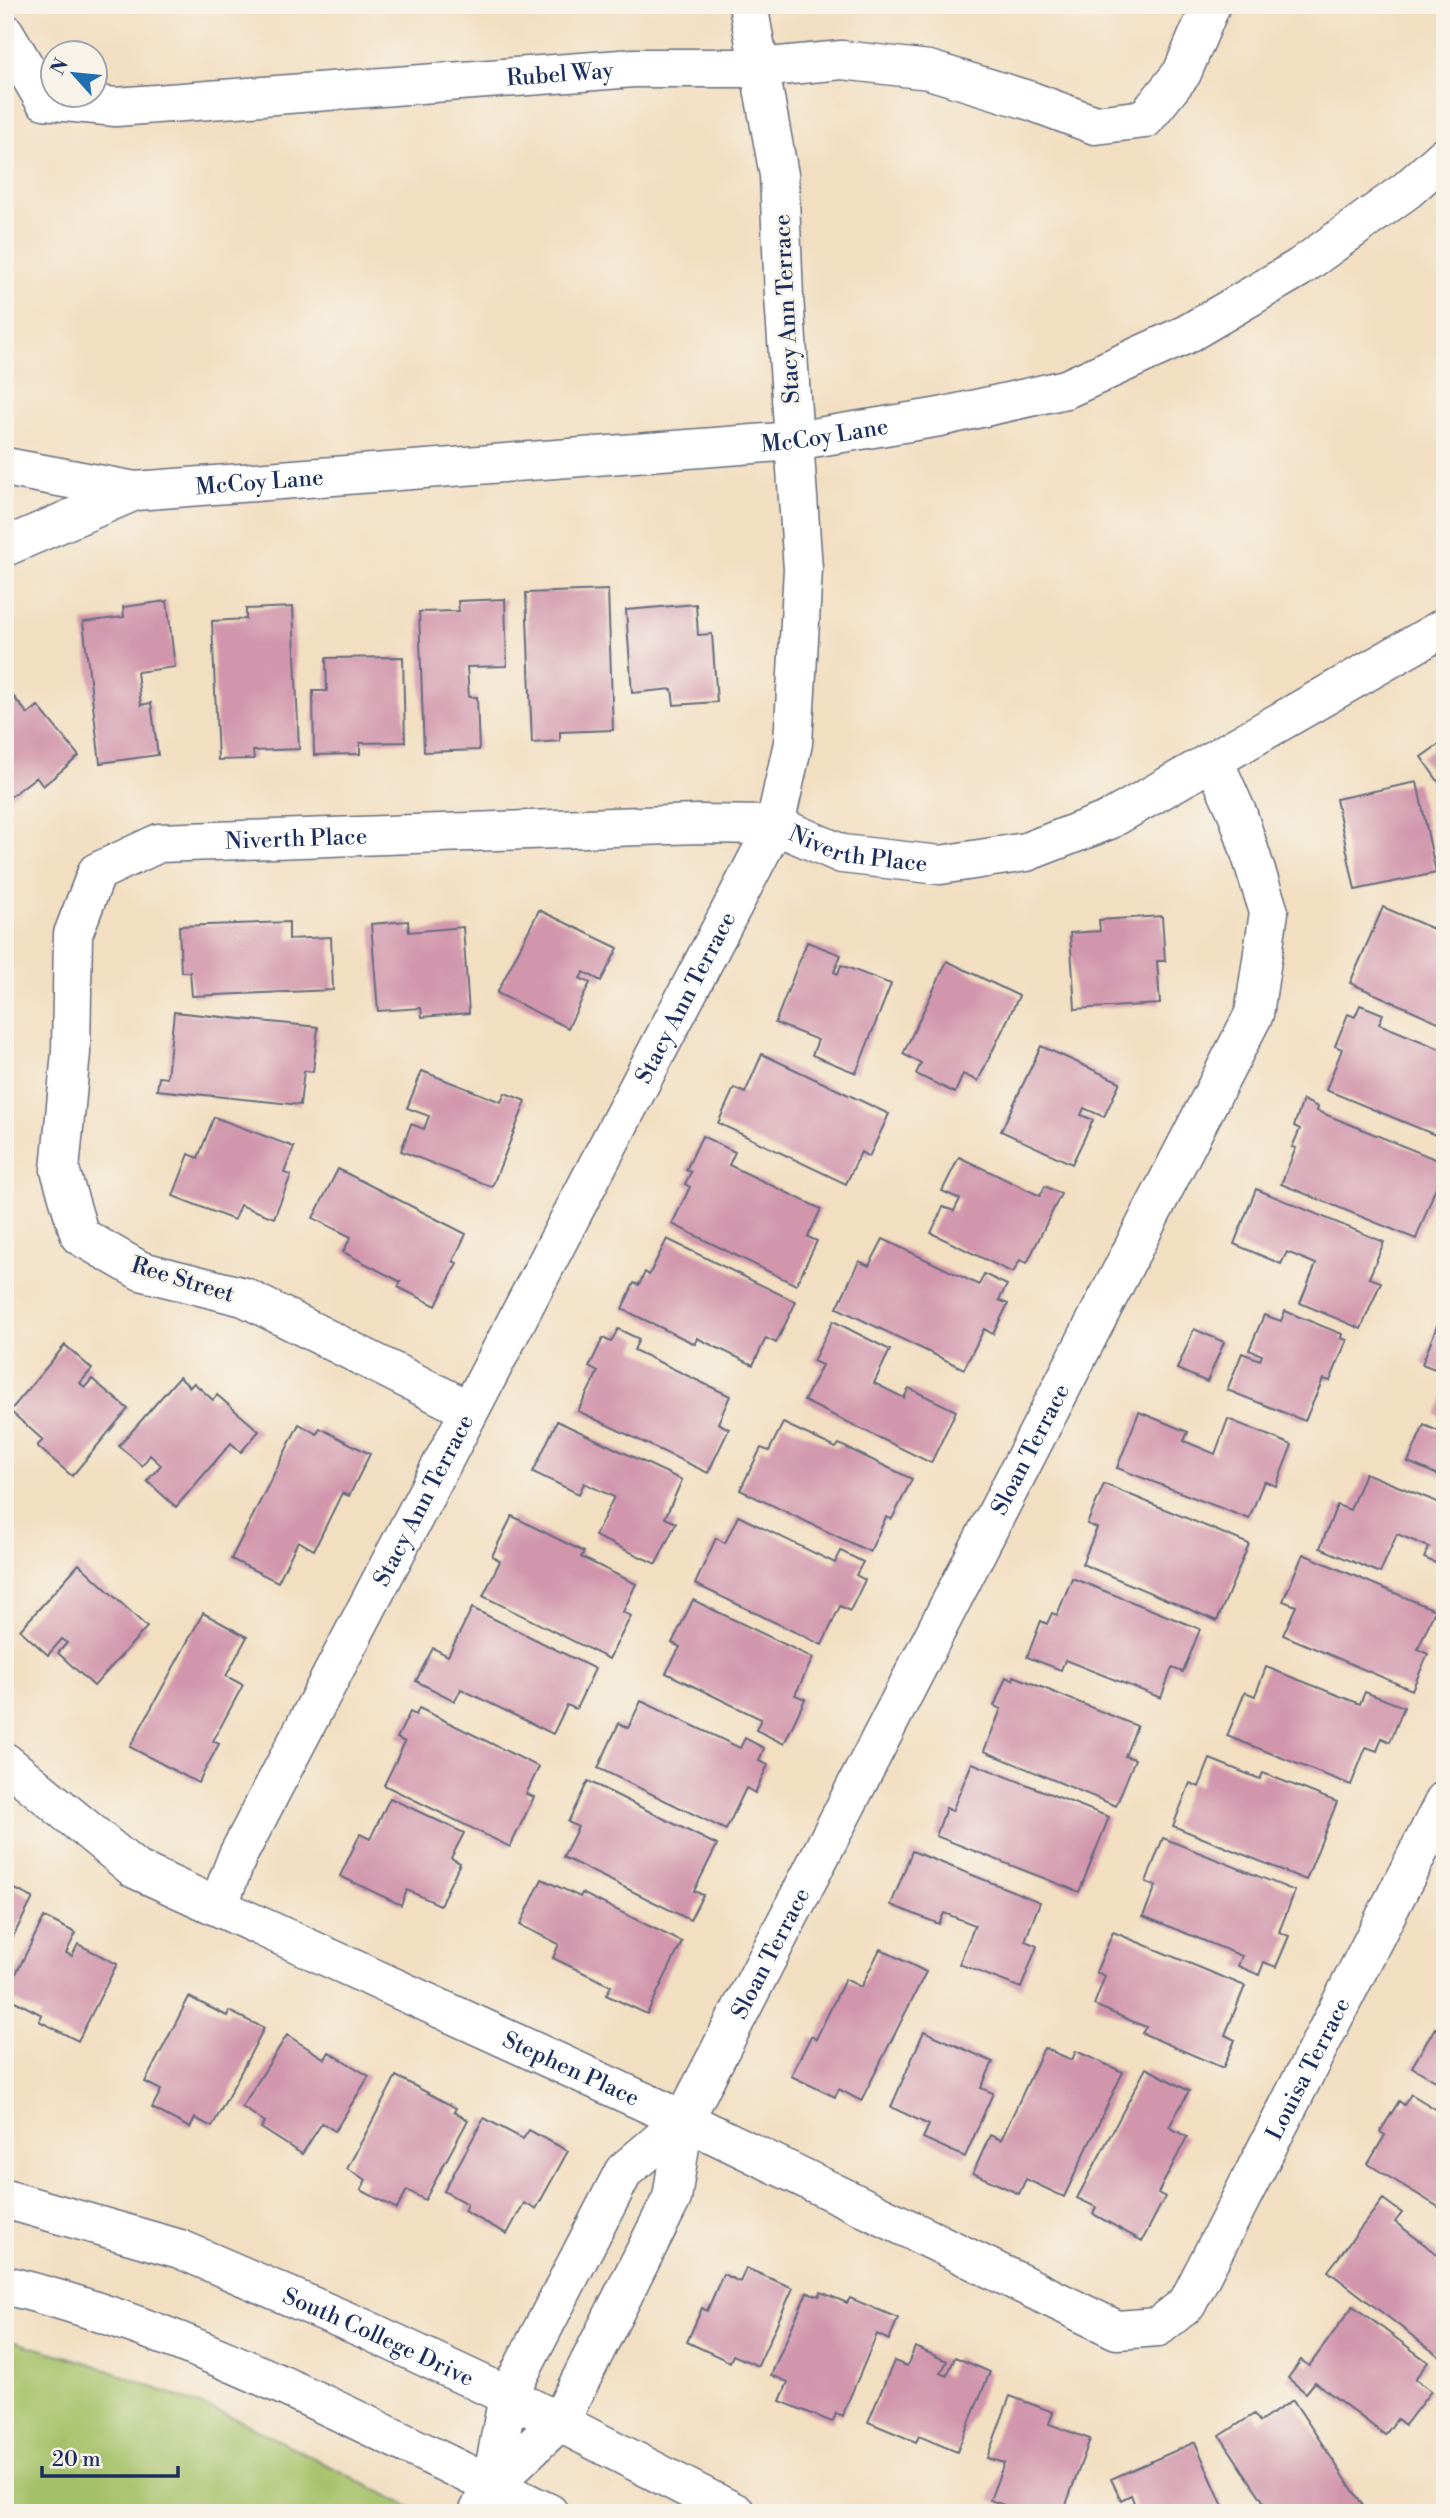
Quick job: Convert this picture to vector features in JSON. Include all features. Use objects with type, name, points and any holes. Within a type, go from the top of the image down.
[{"type":"street","name":"Stacy Ann Terrace","points":[[218,1906],[238,1855],[775,825],[793,743],[803,569],[779,175],[748,5]]},
{"type":"street","name":"Rubel Way","points":[[5,33],[44,100],[116,107],[634,68],[759,68],[842,60],[929,69],[1031,101],[1095,125],[1145,119],[1182,73],[1211,5]]},
{"type":"street","name":"McCoy Lane","points":[[5,467],[135,491],[794,441],[940,417],[1066,389],[1186,334],[1299,268],[1407,190],[1445,156]]},
{"type":"street","name":"McCoy Lane","points":[[5,547],[135,491]]},
{"type":"street","name":"Niverth Place","points":[[97,872],[159,844],[698,824],[775,825],[842,854],[940,865],[1027,852],[1109,820],[1445,627]]},
{"type":"street","name":"Sloan Terrace","points":[[485,2499],[560,2421],[672,2198],[684,2120],[1254,1014],[1269,912],[1238,815],[1214,761]]},
{"type":"street","name":"Ree Street","points":[[97,872],[73,934],[71,1052],[60,1170],[80,1236],[141,1271],[244,1297],[469,1410]]},
{"type":"street","name":"Stephen Place","points":[[5,1762],[135,1869],[684,2120],[1117,2330],[1158,2327]]},
{"type":"street","name":"Louisa Terrace","points":[[1158,2327],[1187,2304],[1445,1800]]},
{"type":"street","name":"Sloan Terrace","points":[[485,2499],[508,2396],[624,2171],[684,2120]]},
{"type":"street","name":"South College Drive","points":[[5,2199],[180,2249],[365,2329],[508,2396],[736,2513]]},
{"type":"street","points":[[5,2285],[77,2303],[208,2353],[485,2499],[549,2513]]},
{"type":"green space","points":[[5,2339],[89,2363],[237,2419],[422,2513],[5,2513]]},
{"type":"building","points":[[608,590],[613,730],[560,732],[560,741],[532,743],[526,593]]},
{"type":"building","points":[[505,599],[507,666],[467,667],[469,697],[477,697],[479,750],[424,752],[419,612],[459,611],[458,601]]},
{"type":"building","points":[[167,601],[175,667],[137,672],[141,705],[151,703],[158,755],[100,763],[83,622],[124,617],[123,607]]},
{"type":"building","points":[[696,604],[698,635],[712,634],[717,702],[674,705],[672,689],[632,693],[626,610]]},
{"type":"building","points":[[293,607],[299,749],[253,751],[254,759],[218,760],[212,621],[246,619],[246,609]]},
{"type":"building","points":[[403,657],[405,742],[360,743],[360,754],[314,755],[313,691],[327,691],[326,658]]},
{"type":"building","points":[[7,689],[28,714],[38,706],[79,756],[43,786],[36,777],[5,801]]},
{"type":"building","points":[[1445,740],[1445,791],[1421,757]]},
{"type":"building","points":[[1417,782],[1436,873],[1355,890],[1336,799]]},
{"type":"building","points":[[1383,907],[1445,934],[1445,1025],[1350,983]]},
{"type":"building","points":[[539,910],[618,948],[601,981],[584,972],[580,978],[590,983],[568,1028],[497,993]]},
{"type":"building","points":[[1162,916],[1165,961],[1157,961],[1160,1004],[1075,1009],[1070,933],[1100,931],[1099,920]]},
{"type":"building","points":[[408,921],[409,932],[463,927],[469,1013],[422,1017],[421,1008],[378,1011],[371,924]]},
{"type":"building","points":[[289,922],[289,939],[331,937],[333,990],[192,996],[190,972],[181,972],[179,926]]},
{"type":"building","points":[[807,942],[841,955],[834,972],[838,974],[841,965],[891,984],[856,1073],[812,1055],[818,1040],[775,1023]]},
{"type":"building","points":[[947,961],[1019,996],[978,1081],[963,1074],[955,1093],[916,1074],[921,1063],[903,1054]]},
{"type":"building","points":[[1360,1005],[1383,1014],[1379,1024],[1445,1051],[1445,1139],[1326,1090],[1342,1049],[1335,1046],[1348,1014],[1355,1017]]},
{"type":"building","points":[[174,1012],[318,1027],[313,1072],[304,1071],[300,1105],[157,1090],[159,1077],[167,1078]]},
{"type":"building","points":[[1041,1046],[1120,1082],[1104,1117],[1084,1108],[1081,1115],[1093,1120],[1072,1164],[1001,1131]]},
{"type":"building","points":[[762,1054],[889,1114],[869,1157],[861,1152],[846,1184],[718,1123],[734,1088],[745,1093]]},
{"type":"building","points":[[422,1071],[501,1102],[505,1093],[526,1101],[492,1187],[401,1151],[411,1124],[424,1129],[429,1116],[407,1108]]},
{"type":"building","points":[[1303,1100],[1318,1107],[1317,1111],[1445,1163],[1416,1239],[1281,1184],[1296,1148],[1292,1147],[1300,1129],[1294,1126]]},
{"type":"building","points":[[214,1117],[294,1147],[284,1173],[291,1175],[274,1218],[240,1205],[234,1220],[173,1196],[189,1154],[198,1158]]},
{"type":"building","points":[[702,1136],[735,1152],[729,1165],[821,1209],[808,1237],[817,1241],[796,1285],[672,1224],[690,1187],[685,1184],[691,1172],[686,1170]]},
{"type":"building","points":[[959,1157],[1040,1196],[1045,1186],[1061,1194],[1027,1263],[1020,1260],[1013,1273],[931,1233],[943,1207],[954,1211],[960,1199],[942,1191]]},
{"type":"building","points":[[338,1169],[466,1234],[453,1261],[457,1263],[436,1306],[398,1287],[401,1282],[343,1252],[351,1237],[313,1218]]},
{"type":"building","points":[[1256,1189],[1384,1242],[1369,1278],[1381,1282],[1361,1329],[1300,1303],[1316,1264],[1287,1252],[1281,1264],[1234,1244]]},
{"type":"building","points":[[667,1239],[796,1302],[776,1343],[766,1338],[753,1365],[697,1338],[695,1344],[622,1309],[634,1283],[639,1285],[645,1272],[649,1275]]},
{"type":"building","points":[[883,1239],[979,1285],[984,1274],[1007,1285],[999,1300],[1008,1304],[993,1334],[984,1329],[964,1369],[837,1308],[859,1261],[869,1266]]},
{"type":"building","points":[[1285,1311],[1342,1334],[1341,1338],[1347,1340],[1330,1381],[1323,1379],[1305,1421],[1227,1390],[1242,1353],[1260,1360],[1262,1355],[1249,1350],[1264,1315],[1281,1321]]},
{"type":"building","points":[[833,1321],[890,1350],[874,1383],[904,1398],[909,1388],[956,1411],[931,1463],[804,1401],[822,1365],[813,1361]]},
{"type":"building","points":[[1439,1321],[1445,1323],[1445,1373],[1422,1364]]},
{"type":"building","points":[[618,1329],[639,1339],[634,1350],[730,1396],[718,1423],[729,1429],[708,1473],[578,1411],[598,1372],[589,1367],[603,1338],[611,1342]]},
{"type":"building","points":[[1194,1329],[1224,1342],[1207,1382],[1177,1369]]},
{"type":"building","points":[[65,1345],[92,1369],[80,1383],[85,1387],[92,1379],[128,1409],[72,1476],[37,1446],[43,1440],[10,1411]]},
{"type":"building","points":[[179,1377],[190,1387],[194,1383],[213,1400],[217,1395],[259,1431],[241,1452],[231,1443],[176,1507],[147,1481],[161,1465],[150,1455],[142,1466],[119,1446]]},
{"type":"building","points":[[1445,1394],[1445,1418],[1436,1414]]},
{"type":"building","points":[[1139,1412],[1188,1432],[1184,1441],[1215,1454],[1228,1419],[1292,1445],[1276,1486],[1264,1481],[1249,1519],[1117,1468]]},
{"type":"building","points":[[557,1421],[682,1480],[665,1518],[676,1523],[656,1564],[595,1536],[614,1497],[584,1483],[579,1494],[533,1472]]},
{"type":"building","points":[[783,1423],[836,1448],[839,1444],[912,1479],[892,1519],[886,1517],[870,1552],[740,1490],[761,1448],[769,1451]]},
{"type":"building","points":[[299,1424],[317,1434],[320,1428],[370,1454],[349,1496],[342,1493],[314,1550],[298,1541],[278,1582],[231,1559]]},
{"type":"building","points":[[1424,1425],[1445,1434],[1445,1478],[1408,1462]]},
{"type":"building","points":[[1365,1473],[1445,1505],[1445,1567],[1424,1558],[1429,1547],[1397,1534],[1380,1573],[1320,1548],[1337,1505],[1350,1510]]},
{"type":"building","points":[[1104,1484],[1249,1544],[1217,1621],[1082,1564],[1097,1528],[1087,1524]]},
{"type":"building","points":[[512,1516],[584,1552],[581,1557],[636,1584],[623,1612],[631,1616],[609,1659],[483,1596],[500,1561],[492,1556]]},
{"type":"building","points":[[738,1516],[835,1563],[841,1551],[863,1562],[856,1575],[865,1580],[850,1611],[840,1606],[822,1645],[695,1584],[716,1538],[725,1543]]},
{"type":"building","points":[[1303,1554],[1435,1610],[1418,1649],[1428,1654],[1412,1690],[1283,1635],[1296,1606],[1283,1601]]},
{"type":"building","points":[[79,1564],[147,1627],[94,1686],[58,1653],[67,1643],[62,1639],[48,1655],[20,1630]]},
{"type":"building","points":[[1072,1578],[1200,1629],[1183,1672],[1172,1668],[1161,1698],[1065,1660],[1061,1670],[1027,1657],[1041,1621],[1047,1624],[1052,1613],[1057,1615]]},
{"type":"building","points":[[693,1600],[813,1658],[795,1695],[805,1699],[784,1744],[756,1730],[761,1719],[666,1673],[680,1647],[672,1643]]},
{"type":"building","points":[[472,1608],[595,1669],[576,1709],[567,1705],[553,1734],[461,1689],[455,1701],[416,1681],[433,1648],[448,1656]]},
{"type":"building","points":[[203,1613],[247,1637],[226,1676],[243,1685],[213,1741],[219,1744],[198,1783],[130,1747]]},
{"type":"building","points":[[1266,1667],[1360,1704],[1365,1692],[1404,1707],[1390,1742],[1382,1738],[1377,1751],[1366,1747],[1351,1785],[1227,1736],[1245,1692],[1255,1696]]},
{"type":"building","points":[[1014,1676],[1137,1726],[1125,1756],[1135,1759],[1116,1806],[984,1751],[1001,1709],[994,1706],[1006,1677],[1013,1680]]},
{"type":"building","points":[[641,1701],[740,1748],[745,1738],[764,1748],[759,1761],[768,1765],[755,1793],[746,1788],[726,1830],[598,1768],[619,1723],[628,1728]]},
{"type":"building","points":[[419,1708],[539,1767],[526,1794],[534,1797],[510,1847],[384,1785],[405,1742],[397,1738],[410,1712],[416,1715]]},
{"type":"building","points":[[1210,1759],[1260,1779],[1263,1773],[1337,1802],[1306,1880],[1173,1826],[1190,1783],[1199,1787]]},
{"type":"building","points":[[972,1763],[1109,1817],[1079,1892],[936,1836],[946,1808],[952,1811]]},
{"type":"building","points":[[588,1781],[717,1845],[694,1891],[703,1895],[690,1920],[563,1857],[578,1827],[568,1822]]},
{"type":"building","points":[[390,1798],[464,1833],[451,1858],[460,1863],[440,1905],[407,1890],[401,1905],[340,1876],[360,1834],[370,1839]]},
{"type":"building","points":[[1163,1838],[1295,1891],[1279,1932],[1289,1936],[1276,1967],[1264,1962],[1259,1975],[1238,1966],[1242,1956],[1143,1916],[1156,1886],[1146,1882]]},
{"type":"building","points":[[912,1851],[1040,1902],[1025,1941],[1037,1946],[1021,1988],[959,1964],[975,1925],[944,1913],[939,1924],[891,1905]]},
{"type":"building","points":[[542,1879],[580,1897],[582,1893],[682,1942],[647,2014],[606,1995],[611,1986],[553,1958],[559,1944],[520,1925]]},
{"type":"building","points":[[5,1884],[33,1898],[5,1952]]},
{"type":"building","points":[[44,1917],[76,1933],[66,1953],[72,1956],[78,1944],[117,1964],[78,2041],[39,2021],[42,2015],[5,1996]]},
{"type":"building","points":[[1113,1932],[1245,1986],[1225,2035],[1235,2040],[1223,2068],[1142,2033],[1146,2027],[1094,2005],[1105,1976],[1096,1972]]},
{"type":"building","points":[[880,1949],[926,1972],[861,2101],[839,2089],[835,2097],[791,2076],[811,2036],[816,2039],[845,1979],[861,1987]]},
{"type":"building","points":[[189,1997],[227,2016],[229,2011],[264,2028],[212,2127],[195,2118],[190,2128],[152,2108],[161,2090],[145,2082]]},
{"type":"building","points":[[1435,2028],[1445,2034],[1445,2073],[1439,2083],[1412,2067]]},
{"type":"building","points":[[924,2031],[993,2062],[981,2088],[993,2093],[965,2157],[923,2138],[929,2125],[891,2107]]},
{"type":"building","points":[[287,2035],[325,2059],[329,2052],[369,2076],[335,2131],[322,2123],[302,2154],[261,2128],[265,2122],[242,2107]]},
{"type":"building","points":[[1044,2048],[1072,2060],[1076,2051],[1123,2072],[1064,2197],[1026,2179],[1019,2194],[973,2173],[990,2135],[1001,2140]]},
{"type":"building","points":[[1146,2068],[1189,2091],[1169,2127],[1187,2137],[1158,2193],[1165,2197],[1142,2241],[1093,2214],[1096,2207],[1077,2198]]},
{"type":"building","points":[[396,2076],[456,2108],[454,2112],[468,2120],[425,2200],[407,2190],[397,2209],[361,2190],[366,2180],[347,2169]]},
{"type":"building","points":[[1411,2094],[1445,2115],[1445,2211],[1368,2164],[1385,2135],[1380,2132],[1399,2101],[1404,2105]]},
{"type":"building","points":[[484,2118],[523,2139],[529,2130],[568,2151],[536,2209],[524,2203],[507,2234],[464,2211],[467,2204],[444,2191]]},
{"type":"building","points":[[1383,2199],[1402,2213],[1395,2222],[1445,2260],[1445,2352],[1440,2357],[1328,2271]]},
{"type":"building","points":[[746,2268],[793,2288],[758,2366],[733,2355],[730,2362],[687,2342],[702,2308],[707,2311],[723,2274],[740,2282]]},
{"type":"building","points":[[807,2292],[819,2296],[821,2292],[847,2303],[850,2298],[898,2318],[889,2340],[877,2334],[842,2416],[836,2413],[832,2422],[780,2401],[788,2382],[771,2375]]},
{"type":"building","points":[[1353,2306],[1428,2362],[1415,2379],[1431,2391],[1405,2425],[1397,2419],[1385,2435],[1315,2382],[1306,2393],[1288,2378],[1301,2360],[1309,2366]]},
{"type":"building","points":[[915,2347],[947,2361],[941,2373],[947,2376],[955,2357],[990,2372],[957,2452],[919,2436],[916,2442],[868,2422],[894,2361],[907,2366]]},
{"type":"building","points":[[1010,2396],[1053,2412],[1049,2424],[1090,2439],[1063,2513],[1037,2509],[1035,2513],[1026,2513],[990,2500],[1004,2463],[987,2458]]},
{"type":"building","points":[[1293,2400],[1368,2513],[1271,2513],[1220,2436],[1254,2414],[1260,2422]]},
{"type":"building","points":[[1195,2442],[1226,2513],[1138,2513],[1131,2495],[1121,2500],[1111,2479]]}]
